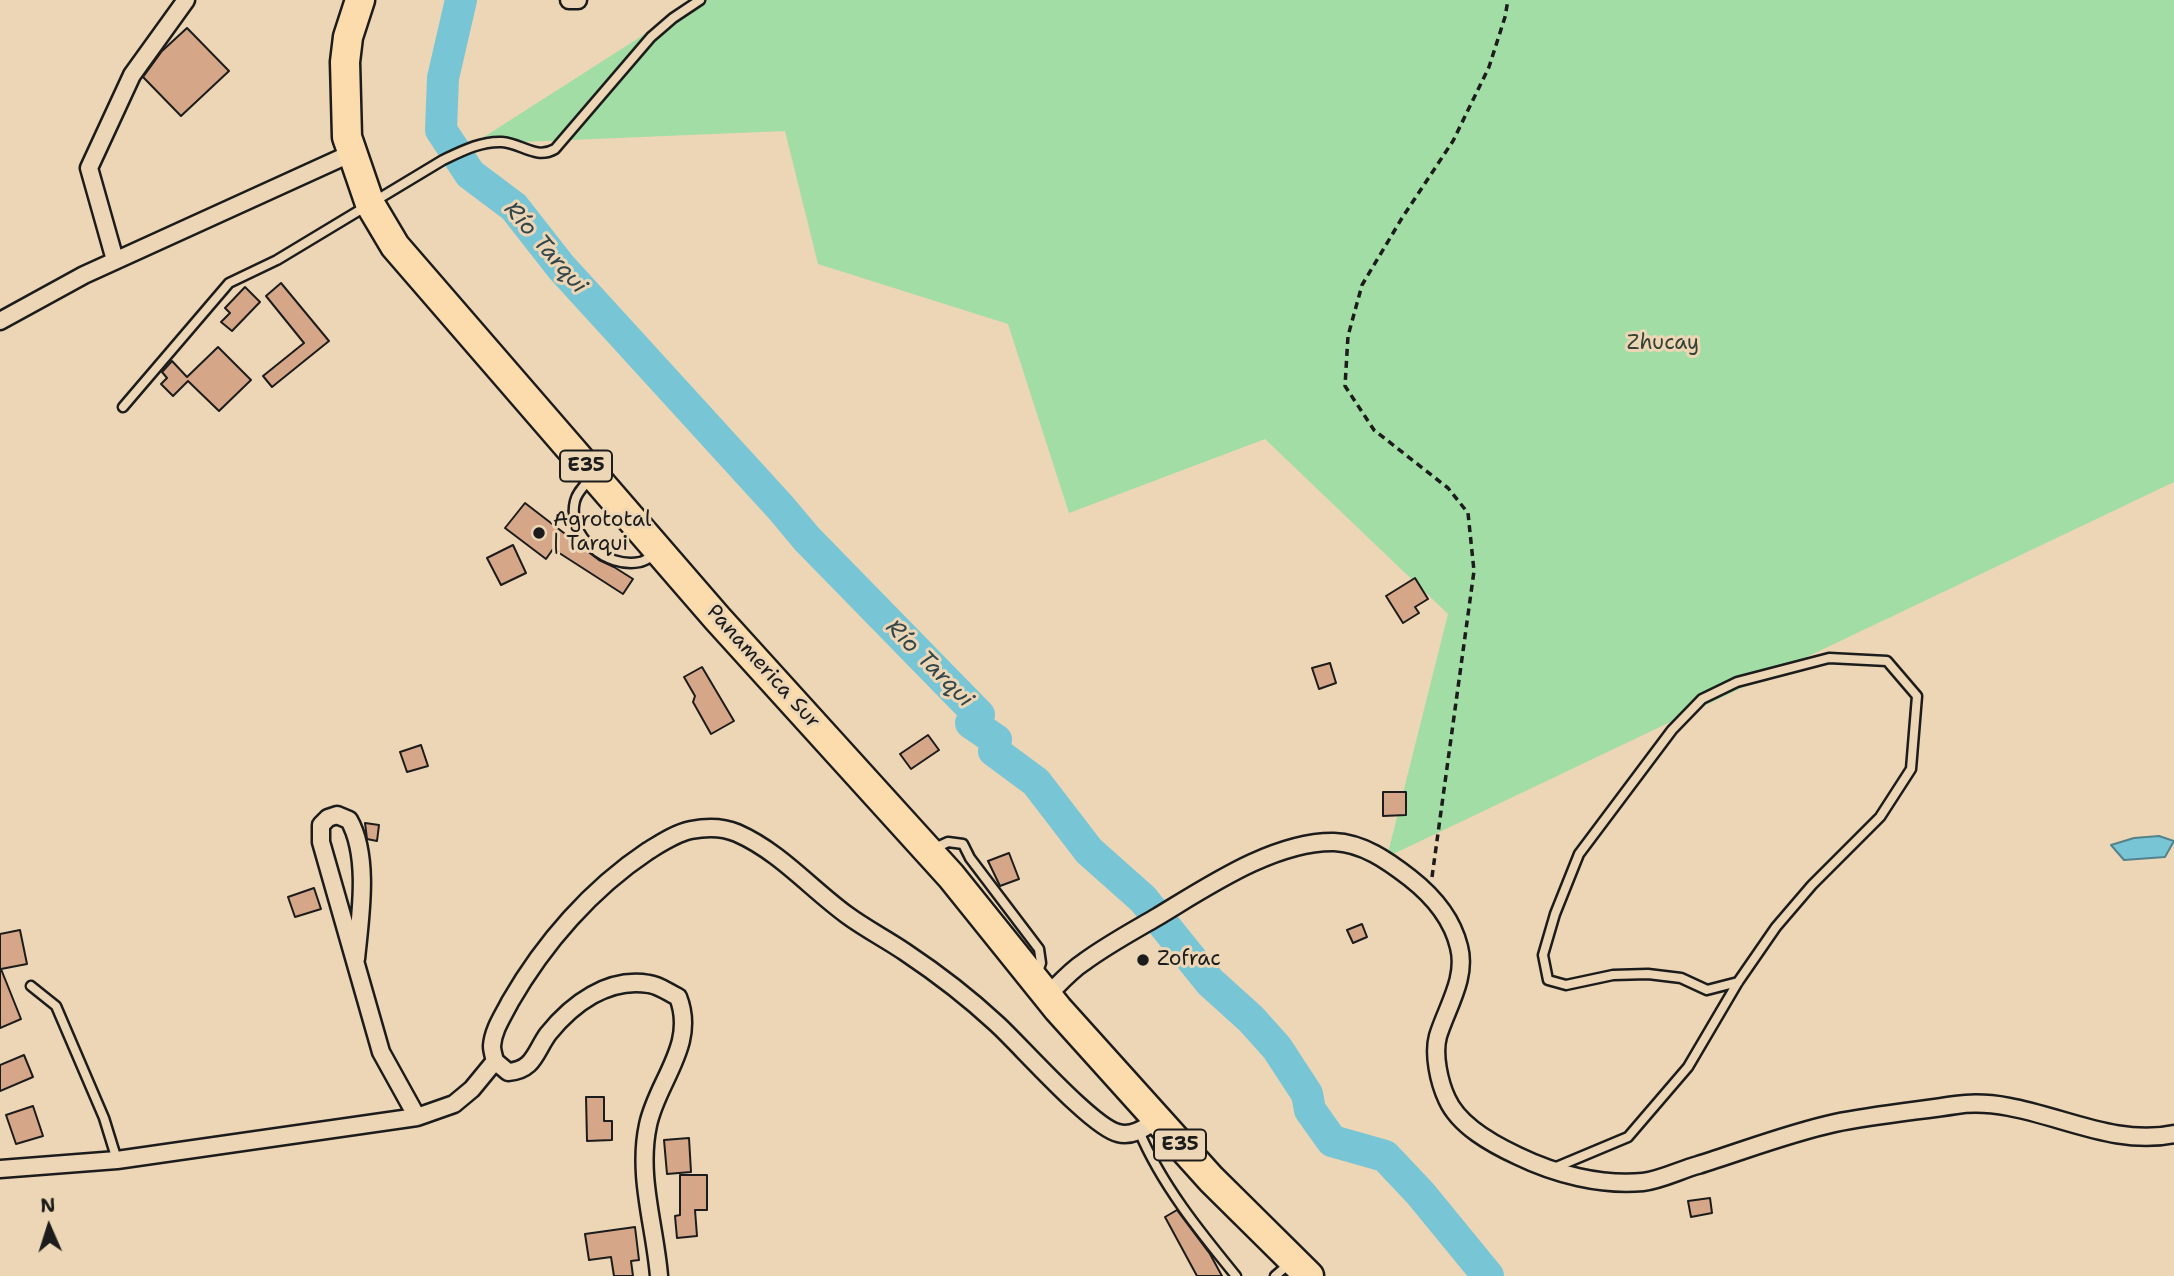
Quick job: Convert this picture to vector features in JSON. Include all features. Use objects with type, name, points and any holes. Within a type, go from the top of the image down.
[{"type":"highway","name":"Panamerica Sur","points":[[360,0],[348,37],[345,62],[347,137],[370,204],[395,246],[661,552],[929,851],[1148,1125],[1211,1179],[1293,1271]]},
{"type":"street","points":[[116,260],[89,168],[132,75],[186,0]]},
{"type":"street","points":[[569,0],[578,0]]},
{"type":"street","points":[[0,321],[84,275],[352,153]]},
{"type":"street","points":[[356,959],[362,896],[359,851],[349,820],[337,815],[328,818],[321,825],[321,842],[382,1052],[417,1117]]},
{"type":"street","points":[[659,1276],[644,1147],[649,1122],[673,1067],[684,1030],[683,1011],[678,998],[651,984],[619,984],[580,1001],[549,1033],[531,1064],[519,1071],[508,1072],[495,1061],[492,1046],[496,1027],[535,964],[579,909],[631,863],[662,842],[689,830],[720,828],[738,833],[786,863],[846,915],[949,983],[995,1022],[1076,1103],[1108,1128],[1129,1134],[1148,1125]]},
{"type":"street","points":[[1041,989],[1181,902],[1260,859],[1297,847],[1334,842],[1360,848],[1385,859],[1430,893],[1449,920],[1460,949],[1460,977],[1437,1040],[1439,1073],[1447,1098],[1459,1119],[1469,1126],[1516,1155],[1551,1170],[1595,1180],[1644,1182],[1834,1123],[1965,1103],[2008,1107],[2131,1136],[2159,1137],[2174,1134]]},
{"type":"street","points":[[0,1169],[117,1160],[417,1117],[454,1104],[472,1089],[495,1061]]},
{"type":"lane","points":[[122,407],[229,283],[277,260],[467,148],[502,142],[544,154],[555,149],[651,37],[700,0]]},
{"type":"lane","points":[[594,475],[580,490],[575,502],[578,528],[587,544],[601,555],[621,562],[640,562],[661,552]]},
{"type":"lane","points":[[1551,1170],[1628,1137],[1688,1067],[1738,982],[1776,927],[1880,817],[1911,769],[1917,696],[1887,661],[1829,658],[1737,682],[1702,699],[1672,730],[1579,854],[1555,915],[1543,955],[1548,981],[1566,985],[1613,975],[1648,974],[1681,978],[1707,990],[1738,982]]},
{"type":"lane","points":[[31,986],[56,1006],[104,1118],[117,1160]]},
{"type":"lane","points":[[1148,1125],[1149,1156],[1236,1276]]},
{"type":"path","points":[[1430,893],[1474,571],[1468,513],[1448,488],[1374,430],[1345,386],[1348,337],[1362,285],[1453,141],[1489,67],[1506,17],[1508,0]]},
{"type":"green space","name":"Zhucay","points":[[698,0],[2174,0],[2174,482],[1387,857],[1448,614],[1265,439],[1069,513],[1008,324],[818,264],[785,131],[473,144]]},
{"type":"water","points":[[2159,836],[2174,841],[2165,857],[2124,860],[2111,845],[2134,838]]},
{"type":"building","points":[[187,28],[229,71],[181,116],[143,77],[162,51]]},
{"type":"building","points":[[281,283],[329,341],[272,387],[263,376],[304,343],[266,296]]},
{"type":"building","points":[[245,287],[260,302],[232,331],[221,322],[230,313],[225,308]]},
{"type":"building","points":[[218,347],[251,380],[219,411],[188,381],[173,396],[161,384],[167,378],[162,372],[172,361],[187,377]]},
{"type":"building","points":[[525,503],[599,560],[633,579],[623,594],[553,549],[546,559],[505,528]]},
{"type":"building","points":[[513,545],[526,573],[501,585],[487,558]]},
{"type":"building","points":[[1415,578],[1428,599],[1415,607],[1419,613],[1403,623],[1386,596]]},
{"type":"building","points":[[1330,663],[1336,683],[1319,689],[1312,668]]},
{"type":"building","points":[[702,667],[734,721],[711,734],[693,702],[695,696],[684,677]]},
{"type":"building","points":[[928,735],[939,750],[911,769],[900,754]]},
{"type":"building","points":[[421,745],[428,766],[407,772],[400,752]]},
{"type":"building","points":[[1383,792],[1406,792],[1406,815],[1383,816]]},
{"type":"building","points":[[365,823],[379,825],[377,841],[367,839]]},
{"type":"building","points":[[1009,853],[1019,879],[1000,886],[988,861]]},
{"type":"building","points":[[314,888],[321,909],[295,917],[288,897]]},
{"type":"building","points":[[1362,924],[1367,937],[1353,943],[1347,930]]},
{"type":"building","points":[[20,930],[27,964],[1,969],[21,1019],[0,1028],[0,934]]},
{"type":"building","points":[[24,1055],[33,1077],[0,1091],[0,1065]]},
{"type":"building","points":[[586,1097],[604,1097],[604,1121],[612,1121],[612,1140],[587,1141]]},
{"type":"building","points":[[33,1106],[43,1136],[16,1144],[6,1115]]},
{"type":"building","points":[[689,1138],[691,1172],[667,1174],[664,1140]]},
{"type":"building","points":[[680,1175],[707,1175],[707,1210],[695,1210],[697,1236],[677,1238],[675,1216],[680,1215]]},
{"type":"building","points":[[1710,1198],[1712,1213],[1691,1217],[1688,1201]]},
{"type":"building","points":[[1177,1210],[1210,1254],[1222,1276],[1197,1276],[1165,1217]]},
{"type":"building","points":[[635,1227],[639,1260],[631,1261],[633,1276],[614,1276],[611,1257],[589,1260],[585,1234]]},
{"type":"waterway","name":"Río Tarqui","points":[[461,0],[443,78],[441,130],[470,174],[514,207],[561,267],[807,539],[979,715],[971,723],[996,740],[994,751],[1036,782],[1089,851],[1143,899],[1210,982],[1251,1019],[1277,1048],[1307,1094],[1310,1110],[1332,1141],[1385,1156],[1420,1193],[1488,1276]]},
{"type":"place","name":"Agrototal | Tarqui","points":[[539,533]]},
{"type":"place","name":"Zofrac","points":[[1143,960]]}]
